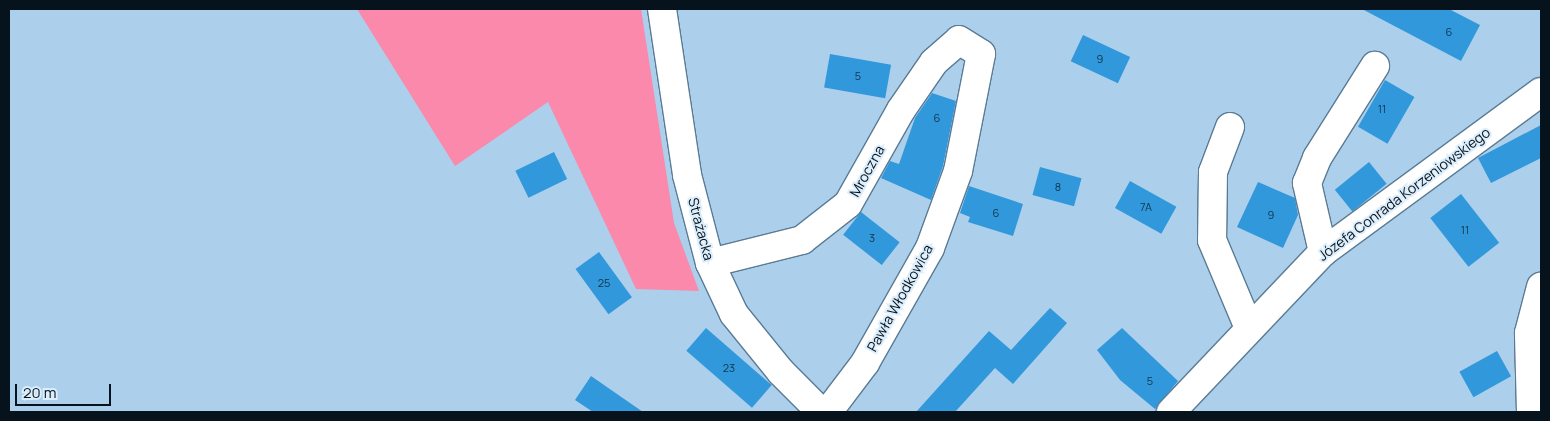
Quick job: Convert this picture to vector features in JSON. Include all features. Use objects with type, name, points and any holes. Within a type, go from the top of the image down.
[{"type":"street","name":"Strażacka","points":[[662,9],[687,175],[710,263],[734,314],[821,412]]},
{"type":"street","name":"Mroczna","points":[[710,263],[802,240],[848,204],[901,110],[934,62],[959,40]]},
{"type":"street","name":"Pawła Włodkowica","points":[[828,412],[865,363],[930,248],[958,171],[981,54],[959,40]]},
{"type":"street","points":[[1323,252],[1307,183],[1317,158],[1375,66]]},
{"type":"street","name":"Józefa Conrada Korzeniowskiego","points":[[1171,412],[1212,373],[1249,328],[1323,252],[1541,92]]},
{"type":"street","points":[[1230,127],[1213,172],[1212,240],[1249,328]]},
{"type":"street","points":[[1531,412],[1529,333],[1541,287]]},
{"type":"shaded area","points":[[357,9],[641,9],[674,223],[699,291],[636,289],[548,102],[455,166]]},
{"type":"building","points":[[1362,9],[1449,9],[1480,25],[1461,61]]},
{"type":"building","points":[[1083,35],[1130,57],[1118,83],[1071,61]]},
{"type":"building","points":[[830,54],[891,65],[885,98],[824,87]]},
{"type":"building","points":[[1385,80],[1414,97],[1387,144],[1358,127]]},
{"type":"building","points":[[932,93],[956,101],[943,166],[931,200],[881,178],[890,161],[899,164],[915,118]]},
{"type":"building","points":[[1541,125],[1541,158],[1491,183],[1478,158]]},
{"type":"building","points":[[554,152],[567,179],[529,198],[515,171]]},
{"type":"building","points":[[1369,162],[1387,184],[1352,211],[1335,190]]},
{"type":"building","points":[[1040,167],[1082,178],[1074,206],[1032,195]]},
{"type":"building","points":[[1130,181],[1176,207],[1161,234],[1115,208]]},
{"type":"building","points":[[1258,182],[1295,198],[1298,215],[1283,248],[1237,227]]},
{"type":"building","points":[[969,186],[1023,204],[1013,236],[968,222],[970,217],[960,213]]},
{"type":"building","points":[[1461,194],[1499,243],[1468,267],[1430,218]]},
{"type":"building","points":[[861,212],[900,242],[882,265],[843,235]]},
{"type":"building","points":[[599,252],[632,297],[608,314],[576,269]]},
{"type":"building","points":[[1050,308],[1067,323],[1013,384],[995,368],[955,412],[916,412],[989,331],[1011,350]]},
{"type":"building","points":[[706,328],[772,385],[752,408],[686,351]]},
{"type":"building","points":[[1122,328],[1178,381],[1155,409],[1120,380],[1097,350]]},
{"type":"building","points":[[1497,351],[1511,376],[1473,397],[1459,372]]},
{"type":"building","points":[[591,376],[643,412],[593,412],[575,400]]}]
